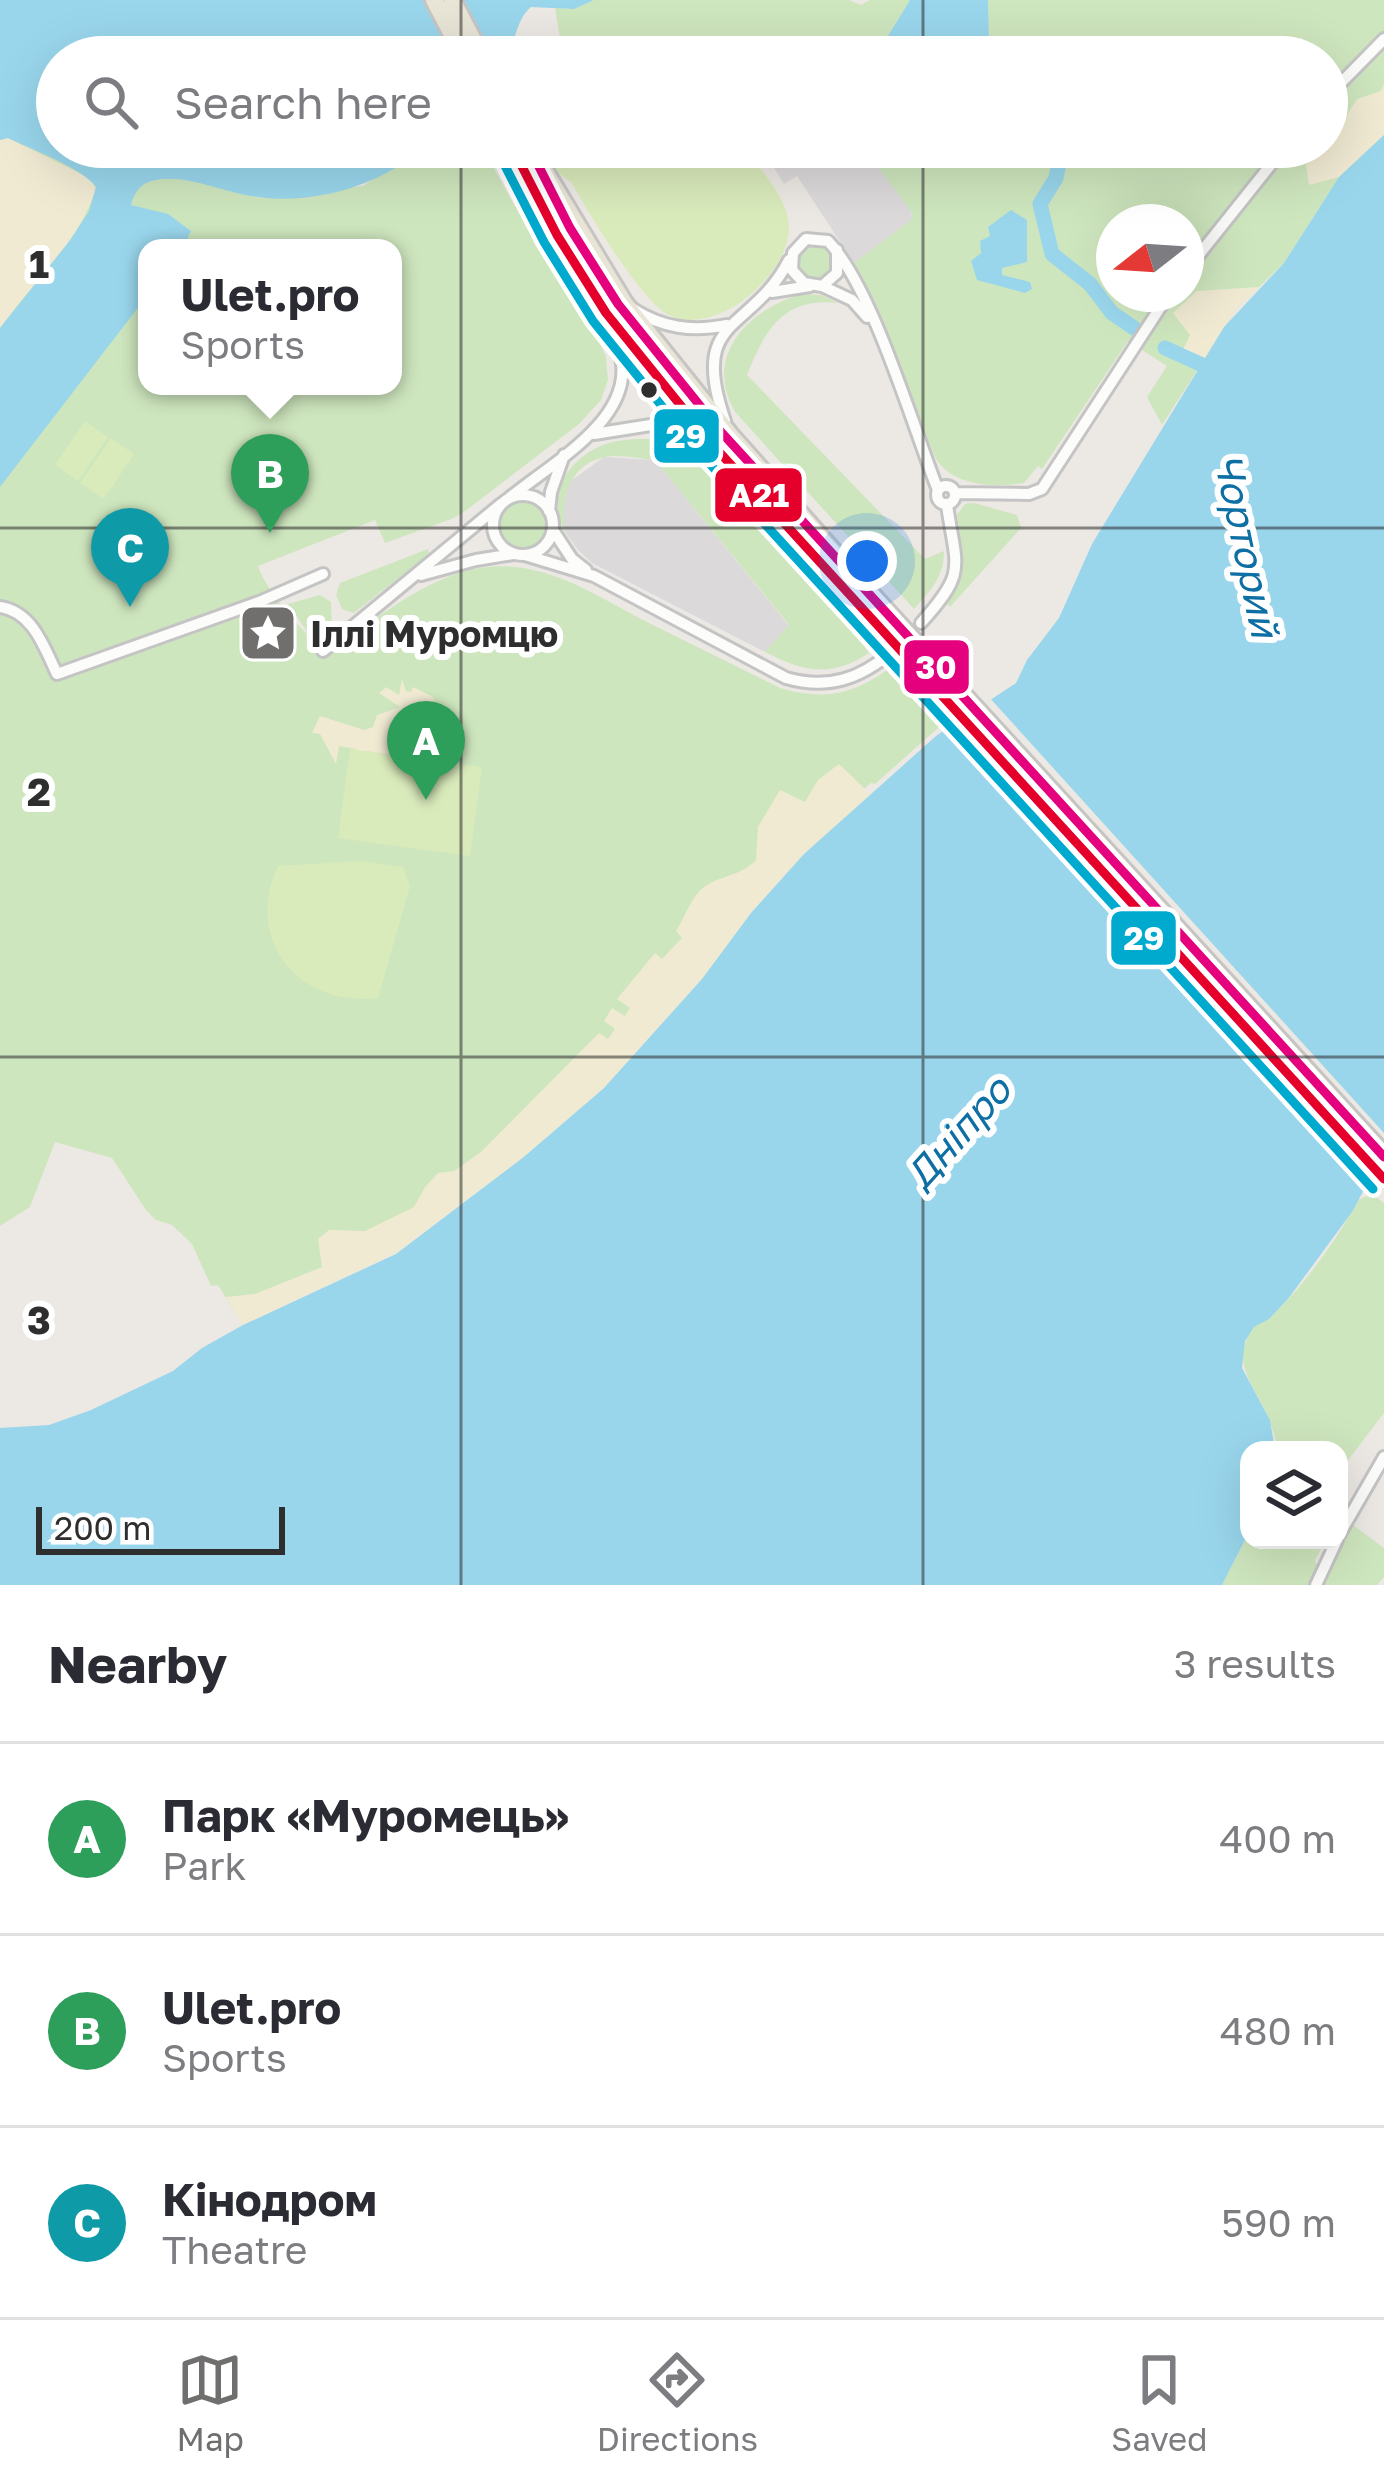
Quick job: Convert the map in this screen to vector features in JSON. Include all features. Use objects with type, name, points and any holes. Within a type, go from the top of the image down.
[{"type":"main road","points":[[434,0],[453,36]]},
{"type":"main road","points":[[452,0],[471,36]]},
{"type":"main road","points":[[533,169],[624,303],[874,607],[1384,1178]]},
{"type":"main road","points":[[533,169],[557,235],[606,313],[711,443],[874,607],[1384,1156]]},
{"type":"street","points":[[1348,76],[1384,39]]},
{"type":"street","points":[[1204,248],[1268,168]]},
{"type":"street","points":[[730,435],[713,376],[714,359],[727,326],[772,292],[806,239],[828,241],[837,250],[878,333],[938,500],[947,505],[956,545],[955,578],[948,593],[921,622]]},
{"type":"street","points":[[772,292],[818,286],[837,273],[837,250]]},
{"type":"street","points":[[793,253],[793,270],[803,283],[852,300],[878,333]]},
{"type":"street","points":[[624,303],[666,325],[685,329],[727,326]]},
{"type":"street","points":[[938,490],[947,486],[955,493],[1029,494],[1042,489],[1157,312]]},
{"type":"street","points":[[323,651],[418,576],[450,544],[591,435],[613,407],[620,387],[622,364],[606,313]]},
{"type":"street","points":[[591,435],[657,424],[711,443]]},
{"type":"street","points":[[566,452],[551,492],[553,530],[572,559],[593,576],[786,678],[804,683],[840,682],[893,651]]},
{"type":"street","points":[[947,505],[954,501],[955,493]]},
{"type":"street","points":[[549,511],[527,495],[504,501],[495,512],[493,532],[503,548],[593,576]]},
{"type":"street","points":[[418,576],[544,548],[553,530]]},
{"type":"street","points":[[0,608],[15,611],[33,627],[57,674],[259,602],[323,574]]},
{"type":"street","points":[[1348,1520],[1384,1457]]},
{"type":"street","points":[[1316,1585],[1333,1549]]},
{"type":"shaded area","points":[[774,168],[879,168],[911,209],[912,220],[854,263],[797,176],[784,184]]},
{"type":"shaded area","points":[[604,457],[655,460],[789,626],[765,652],[592,563],[578,550],[561,514],[564,495],[572,480]]},
{"type":"green space","points":[[594,0],[849,0],[861,5],[870,0],[910,0],[888,36],[560,36],[555,8],[574,9]]},
{"type":"green space","points":[[988,0],[1384,0],[1384,135],[1339,177],[1284,263],[1237,308],[1162,425],[1147,397],[1167,366],[1128,341],[1042,469],[1038,466],[1024,483],[973,482],[950,473],[934,455],[878,308],[854,263],[911,220],[912,213],[879,168],[1348,168],[1348,36],[989,36]]},
{"type":"green space","points":[[0,42],[36,108],[36,168],[141,168],[260,198],[363,186],[391,168],[494,168],[598,339],[608,380],[601,400],[579,424],[468,509],[385,543],[375,520],[258,566],[278,601],[319,644],[329,651],[390,608],[456,574],[509,566],[579,586],[780,688],[813,694],[842,692],[898,662],[948,719],[755,880],[585,1070],[461,1188],[327,1273],[235,1312],[218,1285],[211,1286],[192,1244],[146,1210],[112,1158],[55,1142],[30,1207],[0,1226]]},
{"type":"green space","points":[[555,168],[760,168],[787,216],[786,245],[764,282],[729,309],[690,320],[671,316],[646,295],[572,183]]},
{"type":"green space","points":[[815,243],[828,249],[834,262],[828,275],[815,281],[802,275],[796,262],[802,249]]},
{"type":"green space","points":[[803,294],[838,303],[819,302],[790,311],[769,330],[747,375],[925,559],[944,551],[939,576],[914,609],[736,413],[727,392],[724,373],[736,338],[765,311]]},
{"type":"green space","points":[[85,421],[108,437],[78,481],[55,465]]},
{"type":"green space","points":[[111,438],[134,454],[104,499],[80,483]]},
{"type":"green space","points":[[661,439],[687,451],[813,587],[841,610],[869,653],[842,666],[817,669],[765,652],[789,625],[655,460],[611,456],[582,468],[565,499],[567,535],[557,505],[564,477],[573,465],[613,442]]},
{"type":"green space","points":[[522,499],[539,507],[547,524],[539,541],[522,549],[505,541],[497,524],[505,507]]},
{"type":"green space","points":[[965,504],[1017,515],[1021,528],[950,607],[946,603],[963,566],[957,515]]},
{"type":"green space","points":[[428,549],[429,554],[354,613],[342,609],[336,595],[340,583]]},
{"type":"green space","points":[[320,595],[331,602],[332,631],[319,640],[310,636],[288,604]]},
{"type":"green space","points":[[350,749],[482,767],[470,856],[338,838]]},
{"type":"green space","points":[[361,861],[403,867],[410,886],[378,998],[324,992],[302,980],[273,943],[268,919],[269,893],[278,866]]},
{"type":"green space","points":[[1372,1194],[1384,1203],[1384,1413],[1348,1460],[1348,1441],[1276,1441],[1243,1359],[1254,1326],[1282,1306],[1312,1270],[1358,1200]]},
{"type":"green space","points":[[1348,1524],[1384,1548],[1384,1577],[1377,1585],[1319,1585],[1336,1549],[1348,1549]]},
{"type":"green space","points":[[1240,1549],[1321,1549],[1315,1560],[1319,1572],[1314,1585],[1222,1585]]},
{"type":"sand","points":[[1384,83],[1384,135],[1339,177],[1309,185],[1306,168],[1348,168],[1348,113],[1357,99],[1381,91]]},
{"type":"sand","points":[[8,138],[36,152],[36,168],[70,168],[90,178],[96,189],[67,244],[0,328],[0,140]]},
{"type":"sand","points":[[1259,287],[1237,308],[1205,358],[1183,350],[1190,335],[1173,313],[1204,312],[1204,291]]},
{"type":"sand","points":[[402,679],[406,691],[413,687],[433,697],[437,708],[442,707],[446,730],[429,746],[418,741],[404,746],[404,739],[396,737],[396,748],[388,754],[366,751],[357,765],[356,749],[339,746],[336,764],[320,734],[312,733],[320,716],[364,730],[373,727],[377,715],[400,707],[379,693],[386,687],[399,695]]},
{"type":"sand","points":[[839,764],[871,795],[784,875],[702,979],[604,1088],[525,1156],[396,1253],[243,1325],[226,1297],[255,1294],[322,1267],[318,1239],[329,1230],[365,1231],[414,1207],[438,1173],[454,1171],[481,1152],[599,1033],[608,1039],[615,1029],[604,1021],[612,1008],[625,1016],[630,1008],[617,999],[655,953],[662,959],[682,938],[676,931],[699,892],[756,860],[758,827],[780,790],[805,802],[818,780]]},
{"type":"water","points":[[0,0],[594,0],[574,9],[531,7],[514,36],[36,36],[36,151],[8,138],[0,140]]},
{"type":"water","points":[[910,0],[988,0],[989,36],[888,36]]},
{"type":"water","name":"Дніпро","points":[[1384,135],[1384,1164],[1288,1299],[1254,1327],[1245,1341],[1242,1368],[1270,1420],[1274,1441],[1240,1441],[1240,1549],[1222,1585],[0,1585],[0,1428],[49,1425],[91,1410],[173,1371],[243,1325],[396,1254],[525,1156],[604,1088],[702,979],[751,913],[804,854],[936,736],[1016,683],[1059,618],[1092,544],[1224,327],[1284,263],[1339,177]]},
{"type":"water","points":[[70,168],[395,168],[345,190],[300,198],[257,197],[167,179],[142,186],[131,205],[168,214],[191,231],[187,239],[138,239],[138,308],[0,487],[0,328],[89,211],[96,187]]},
{"type":"water","points":[[1011,210],[1027,220],[1027,262],[1002,268],[1002,275],[1030,282],[1032,289],[1025,293],[977,280],[971,261],[981,253],[980,241],[990,236],[988,227]]},
{"type":"pier","points":[[988,696],[1384,1133],[1384,1172],[1375,1182],[952,721]]},
{"type":"waterway","name":"Чорторий","points":[[1058,168],[1040,204],[1052,254],[1090,284],[1112,313],[1134,328]]},
{"type":"waterway","name":"Чорторий","points":[[1165,348],[1209,368],[1211,379]]},
{"type":"transit line","name":"29","points":[[506,168],[544,242],[593,321],[699,452],[1373,1189]]},
{"type":"transit line","name":"А21","points":[[523,168],[557,235],[606,313],[711,443],[1384,1179]]},
{"type":"transit line","name":"30","points":[[540,168],[570,228],[618,304],[722,433],[1384,1157]]},
{"type":"place","name":"Ulet.pro","points":[[270,533]]},
{"type":"place","name":"Кінодром","points":[[130,607]]},
{"type":"place","name":"Іллі Муромцю","points":[[268,633]]},
{"type":"place","name":"Парк «Муромець»","points":[[426,800]]}]
